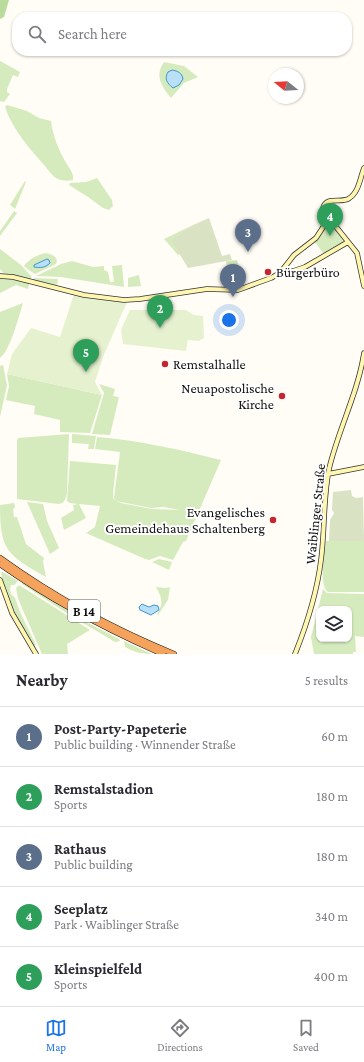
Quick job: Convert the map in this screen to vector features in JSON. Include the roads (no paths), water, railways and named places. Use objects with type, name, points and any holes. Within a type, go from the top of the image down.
[{"type":"highway","name":"B 14","points":[[0,558],[33,581],[80,609],[116,628],[174,654]]},
{"type":"highway","name":"B 14","points":[[0,564],[30,584],[98,624],[163,654]]},
{"type":"highway","points":[[150,649],[156,654]]},
{"type":"street","points":[[364,168],[357,189],[352,196],[347,199],[328,201],[324,205],[324,210],[329,218],[357,252],[364,286]]},
{"type":"street","points":[[280,273],[294,255],[316,238],[329,218]]},
{"type":"street","points":[[0,276],[13,277],[84,295],[124,300],[207,289],[238,290],[271,278],[280,273],[305,268],[348,242]]},
{"type":"street","points":[[286,266],[286,269],[289,271]]},
{"type":"street","name":"Waiblinger Straße","points":[[295,654],[309,617],[317,585],[321,561],[328,474],[336,441],[358,377],[364,353]]},
{"type":"street","points":[[328,474],[364,467]]},
{"type":"street","points":[[0,580],[12,613],[36,654]]},
{"type":"water","points":[[172,70],[182,75],[183,79],[179,85],[173,88],[166,79],[168,72]]},
{"type":"water","points":[[47,259],[50,263],[46,266],[34,267],[34,265]]},
{"type":"water","points":[[142,604],[149,607],[154,605],[158,606],[159,610],[151,615],[140,610],[139,607]]},
{"type":"place","name":"Seeplatz","points":[[330,236]]},
{"type":"place","name":"Rathaus","points":[[248,252]]},
{"type":"place","name":"Bürgerbüro","points":[[268,272]]},
{"type":"place","name":"Post-Party-Papeterie","points":[[233,297]]},
{"type":"place","name":"Remstalstadion","points":[[160,328]]},
{"type":"place","name":"Remstalhalle","points":[[165,364]]},
{"type":"place","name":"Kleinspielfeld","points":[[86,372]]},
{"type":"place","name":"Neuapostolische Kirche","points":[[282,396]]},
{"type":"place","name":"Evangelisches Gemeindehaus Schaltenberg","points":[[273,520]]}]
